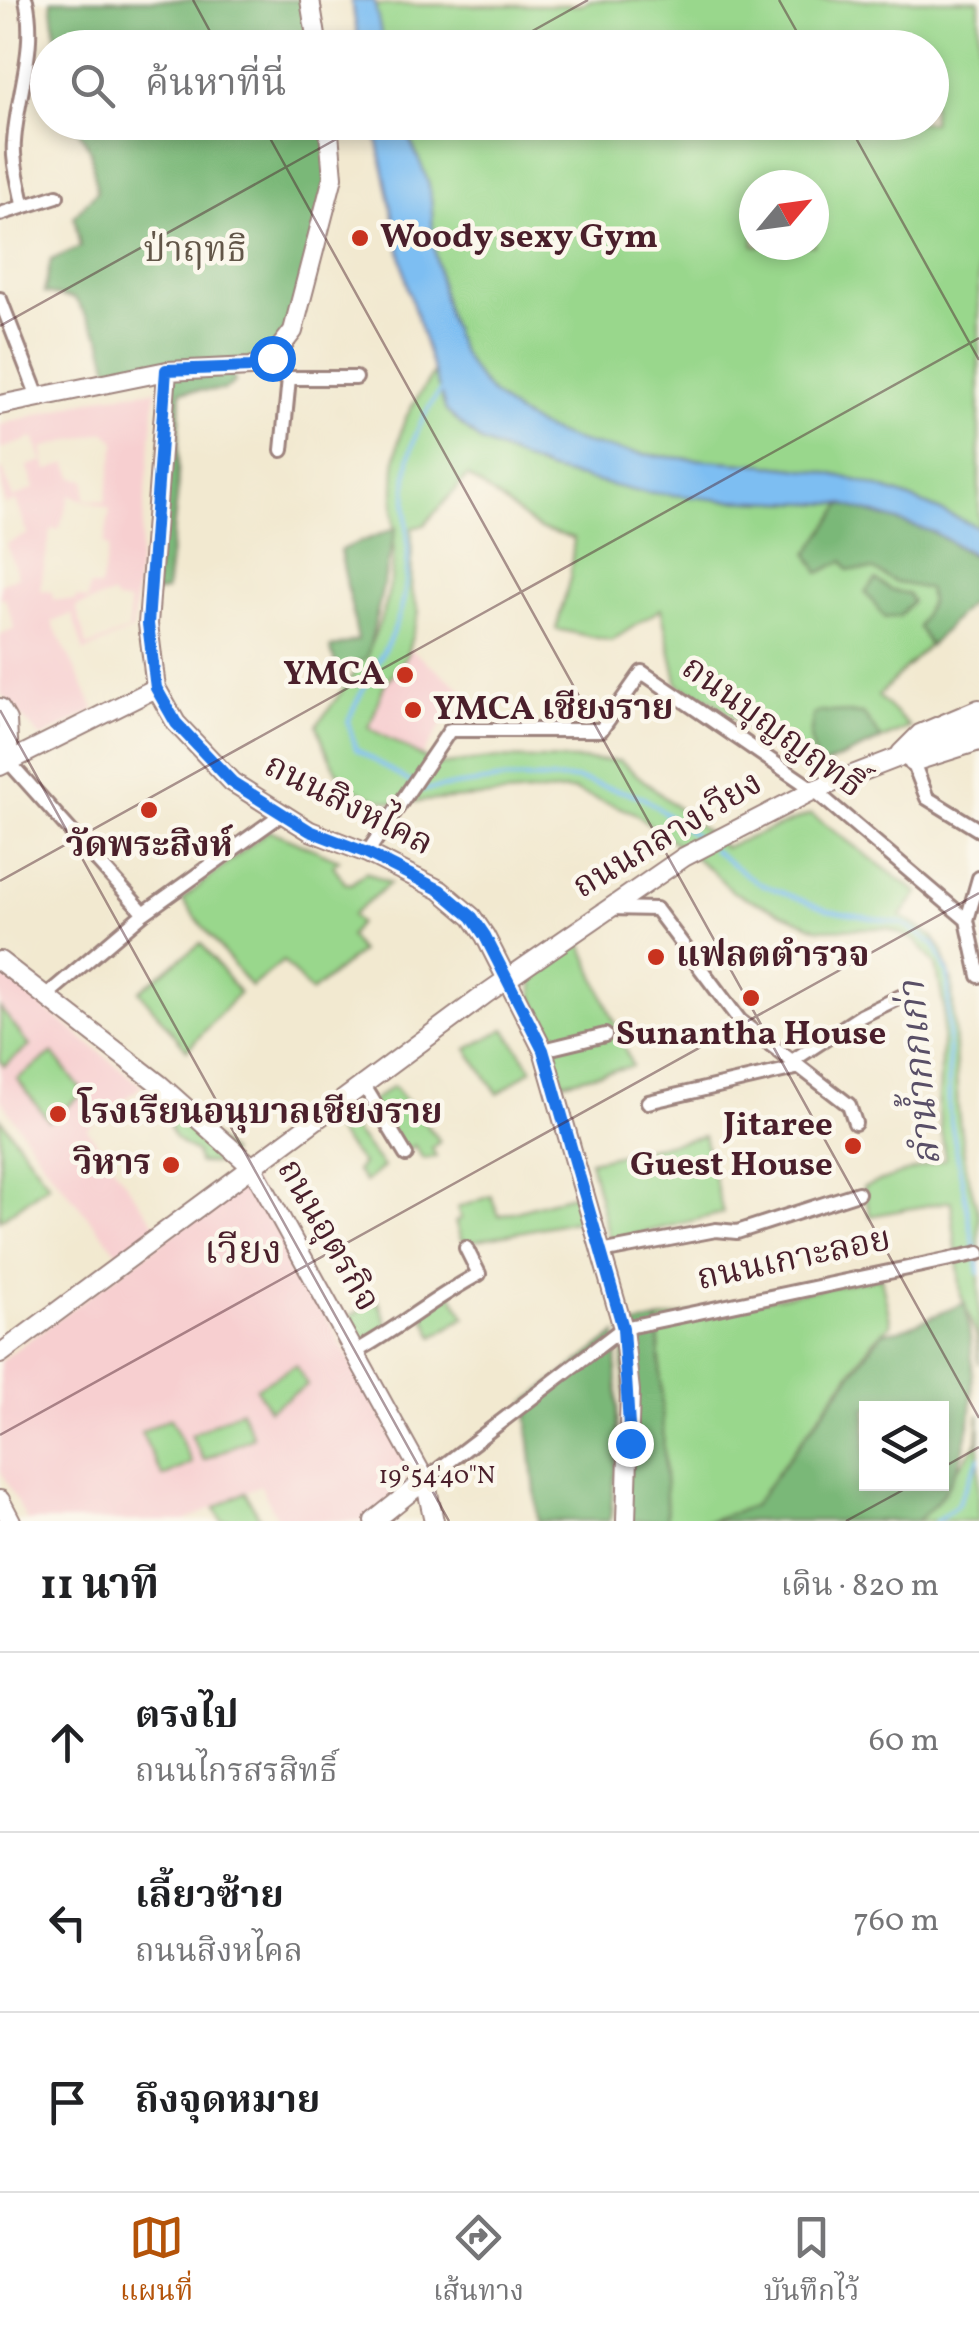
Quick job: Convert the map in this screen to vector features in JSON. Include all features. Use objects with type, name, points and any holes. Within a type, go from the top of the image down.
[{"type":"main road","points":[[310,0],[315,30]]},
{"type":"main road","points":[[0,405],[166,370],[251,367],[272,358],[293,331],[334,177],[330,140]]},
{"type":"main road","name":"ถนนสิงหไคล","points":[[166,370],[148,624],[156,688],[176,723],[208,760],[282,814],[367,853],[454,902],[485,936],[543,1050],[623,1328],[630,1391],[626,1521]]},
{"type":"main road","points":[[4,764],[156,688]]},
{"type":"main road","points":[[0,708],[7,720],[4,764]]},
{"type":"main road","points":[[905,760],[920,734],[979,709]]},
{"type":"main road","name":"ถนนกลางเวียง","points":[[0,1354],[508,978],[684,857],[718,836],[814,790],[905,760],[928,746],[979,726]]},
{"type":"main road","points":[[905,760],[979,741]]},
{"type":"main road","name":"ถนนอุตรกิจ","points":[[0,961],[206,1121],[254,1168],[426,1480],[434,1521]]},
{"type":"main road","points":[[374,1521],[426,1480]]},
{"type":"main road","points":[[0,1500],[11,1521]]},
{"type":"street","points":[[23,205],[13,148],[17,108],[27,76],[26,0]]},
{"type":"street","points":[[0,214],[57,196]]},
{"type":"street","points":[[0,299],[38,396]]},
{"type":"street","points":[[251,367],[290,378],[356,378]]},
{"type":"street","points":[[282,450],[290,378]]},
{"type":"street","name":"ถนนบุญญฤทธิ์","points":[[367,853],[450,730],[601,730],[642,672],[814,790],[973,921]]},
{"type":"street","points":[[905,760],[927,798],[979,830]]},
{"type":"street","points":[[4,764],[144,913]]},
{"type":"street","points":[[47,995],[144,913],[282,814]]},
{"type":"street","points":[[979,878],[973,921],[979,976]]},
{"type":"street","points":[[608,908],[656,909],[740,1021],[850,1105],[855,1123]]},
{"type":"street","points":[[648,1102],[796,1064],[861,1016],[900,997]]},
{"type":"street","points":[[543,1050],[605,1035]]},
{"type":"street","points":[[363,1084],[406,1155]]},
{"type":"street","points":[[601,1252],[716,1230],[737,1232],[858,1193]]},
{"type":"street","points":[[355,1352],[403,1326],[432,1298],[479,1274],[466,1248]]},
{"type":"street","name":"ถนนเกาะลอย","points":[[623,1328],[979,1253]]},
{"type":"street","points":[[426,1480],[623,1328]]},
{"type":"shaded area","points":[[156,390],[132,630],[84,652],[72,614],[52,622],[95,710],[41,738],[0,693],[0,635],[15,629],[5,598],[0,598],[0,584],[18,576],[6,544],[28,534],[16,501],[5,505],[0,471],[3,470],[13,498],[35,488],[27,466],[43,461],[34,438],[0,449],[0,425],[105,396]],"holes":[[[105,432],[116,442],[105,502],[85,499],[86,480],[74,478],[67,463],[47,471],[42,448]],[[70,495],[110,509],[104,545],[109,547],[100,587],[89,587],[88,600],[53,599],[52,592],[40,590],[51,529],[59,530]],[[112,595],[116,601],[129,602],[129,630],[87,647],[76,607]]]},
{"type":"shaded area","name":"YMCA เชียงราย","points":[[409,648],[464,691],[421,757],[369,729],[384,685]]},
{"type":"shaded area","name":"โรงเรียนอนุบาลเชียงราย","points":[[0,972],[142,1086],[87,1129],[158,1228],[120,1255],[43,1162],[0,1099]]},
{"type":"shaded area","points":[[251,1177],[407,1464],[404,1492],[368,1521],[279,1521],[260,1485],[185,1521],[27,1521],[0,1470],[0,1361]]},
{"type":"green space","points":[[51,0],[310,0],[314,30],[55,30]]},
{"type":"green space","points":[[591,0],[979,0],[979,528],[863,482],[822,472],[617,450],[567,438],[522,417],[485,386],[457,342],[434,246],[429,186],[411,140],[949,140],[949,30],[380,30],[373,5],[581,5]]},
{"type":"green space","name":"ป่าฤทธิ","points":[[84,140],[328,140],[333,177],[283,348],[229,368],[235,382],[224,390],[181,391],[177,498],[166,591],[154,593],[166,371],[111,376],[101,338],[75,299],[44,293],[51,260],[80,247],[74,216],[97,191],[90,149]]},
{"type":"green space","points":[[434,372],[446,411],[481,442],[547,470],[722,500],[843,504],[979,560],[979,594],[878,696],[910,727],[806,773],[711,700],[678,685],[661,609],[611,641],[556,629],[570,578],[574,538],[539,529],[468,476],[424,525],[412,528],[411,590],[419,612],[406,657],[384,685],[369,728],[437,765],[498,758],[620,761],[725,847],[811,814],[918,893],[901,916],[932,936],[942,950],[952,982],[958,1110],[966,1168],[979,1216],[979,1364],[976,1335],[961,1295],[951,1201],[870,1216],[863,1187],[945,1159],[938,1108],[944,1008],[936,966],[915,940],[887,928],[819,929],[733,892],[711,870],[633,812],[572,790],[396,803],[364,794],[336,769],[317,725],[362,660],[385,606],[393,565],[398,444],[409,412]]},
{"type":"green space","points":[[843,504],[933,532],[979,560],[979,593],[930,646],[918,627],[930,601],[928,589],[895,582],[874,570],[848,570],[843,561],[819,573],[808,554]]},
{"type":"green space","points":[[396,528],[367,658],[339,673],[330,648],[358,640],[340,550]]},
{"type":"green space","points":[[876,580],[891,590],[908,594],[912,601],[899,616],[885,618],[865,592]]},
{"type":"green space","points":[[821,711],[863,714],[882,739],[818,768],[810,738],[813,715]]},
{"type":"green space","points":[[269,830],[339,860],[333,865],[345,883],[351,884],[366,872],[390,883],[352,915],[359,923],[349,936],[360,952],[311,992],[283,961],[251,987],[182,900]]},
{"type":"green space","points":[[581,942],[632,1066],[563,1082],[533,997],[533,979]]},
{"type":"green space","points":[[201,943],[239,993],[187,1050],[139,991]]},
{"type":"green space","points":[[0,1008],[30,1046],[4,1066],[0,1060]]},
{"type":"green space","points":[[505,1029],[532,1069],[498,1094],[467,1049]]},
{"type":"green space","points":[[53,1053],[84,1093],[49,1121],[17,1079]]},
{"type":"green space","points":[[393,1086],[440,1141],[432,1148],[436,1157],[423,1159],[414,1145],[402,1155],[368,1104]]},
{"type":"green space","points":[[177,1107],[230,1153],[222,1163],[198,1163],[196,1152],[173,1134],[170,1122]]},
{"type":"green space","points":[[0,1118],[49,1184],[0,1220]]},
{"type":"green space","points":[[344,1118],[383,1167],[365,1182],[356,1171],[362,1164],[332,1128]]},
{"type":"green space","points":[[704,1136],[723,1213],[610,1241],[590,1161]]},
{"type":"green space","points":[[575,1194],[580,1220],[468,1242],[461,1239],[455,1222],[461,1219],[457,1208],[491,1196],[499,1216]]},
{"type":"green space","points":[[881,1277],[891,1324],[875,1339],[753,1506],[708,1521],[667,1521],[658,1320]]},
{"type":"green space","points":[[451,1292],[465,1317],[434,1337],[423,1314]]},
{"type":"green space","points":[[378,1300],[388,1326],[360,1343],[347,1318]]},
{"type":"green space","points":[[965,1303],[972,1362],[970,1422],[949,1483],[949,1401],[859,1401],[859,1491],[943,1491],[937,1500],[917,1521],[708,1521],[753,1506],[883,1332],[900,1330]]},
{"type":"green space","points":[[658,1320],[667,1521],[626,1521],[623,1328]]},
{"type":"green space","points":[[616,1334],[618,1442],[610,1521],[538,1521],[526,1402]]},
{"type":"green space","points":[[296,1365],[307,1385],[269,1410],[256,1388]]},
{"type":"green space","points":[[241,1410],[253,1437],[204,1460],[191,1435]]},
{"type":"green space","points":[[979,1414],[979,1521],[917,1521],[940,1491],[949,1491],[949,1479],[977,1443]]},
{"type":"green space","points":[[170,1418],[192,1463],[163,1477],[141,1432]]},
{"type":"green space","points":[[245,1492],[261,1521],[222,1521],[215,1508]]},
{"type":"water","points":[[351,0],[374,0],[380,30],[357,30]]},
{"type":"water","points":[[377,140],[411,140],[429,186],[438,270],[457,342],[485,386],[523,417],[567,438],[617,450],[775,465],[863,482],[979,528],[979,558],[933,532],[843,504],[722,500],[635,491],[547,470],[481,442],[446,411],[408,289]]},
{"type":"waterway","name":"ลำน้ำกกเก่า","points":[[440,391],[413,444],[406,493],[404,597],[394,630],[348,722],[356,749],[423,790],[506,779],[576,779],[643,797],[702,841]]},
{"type":"waterway","name":"ลำน้ำกกเก่า","points":[[713,850],[756,882],[827,910],[903,924],[934,944],[948,974],[949,1111],[975,1250]]},
{"type":"waterway","name":"ลำน้ำกกเก่า","points":[[977,1260],[979,1273]]},
{"type":"waterway","name":"ลำน้ำกกเก่า","points":[[936,1521],[957,1505],[979,1458]]},
{"type":"place","name":"Woody sexy Gym","points":[[360,238]]},
{"type":"place","name":"YMCA","points":[[405,675]]},
{"type":"place","name":"YMCA เชียงราย","points":[[413,710]]},
{"type":"place","name":"วัดพระสิงห์","points":[[149,810]]},
{"type":"place","name":"แฟลตตำรวจ","points":[[656,957]]},
{"type":"place","name":"Sunantha House","points":[[751,998]]},
{"type":"place","name":"โรงเรียนอนุบาลเชียงราย","points":[[58,1114]]},
{"type":"place","name":"Jitaree Guest House","points":[[853,1146]]},
{"type":"place","name":"วิหาร","points":[[171,1165]]},
{"type":"district","name":"เวียง","points":[[243,1253]]},
{"type":"route","points":[[272,358],[251,367],[166,370],[148,624],[156,688],[176,723],[232,782],[310,831],[367,853],[440,890],[472,917],[485,936],[543,1050],[623,1328],[630,1391],[630,1443]]}]
